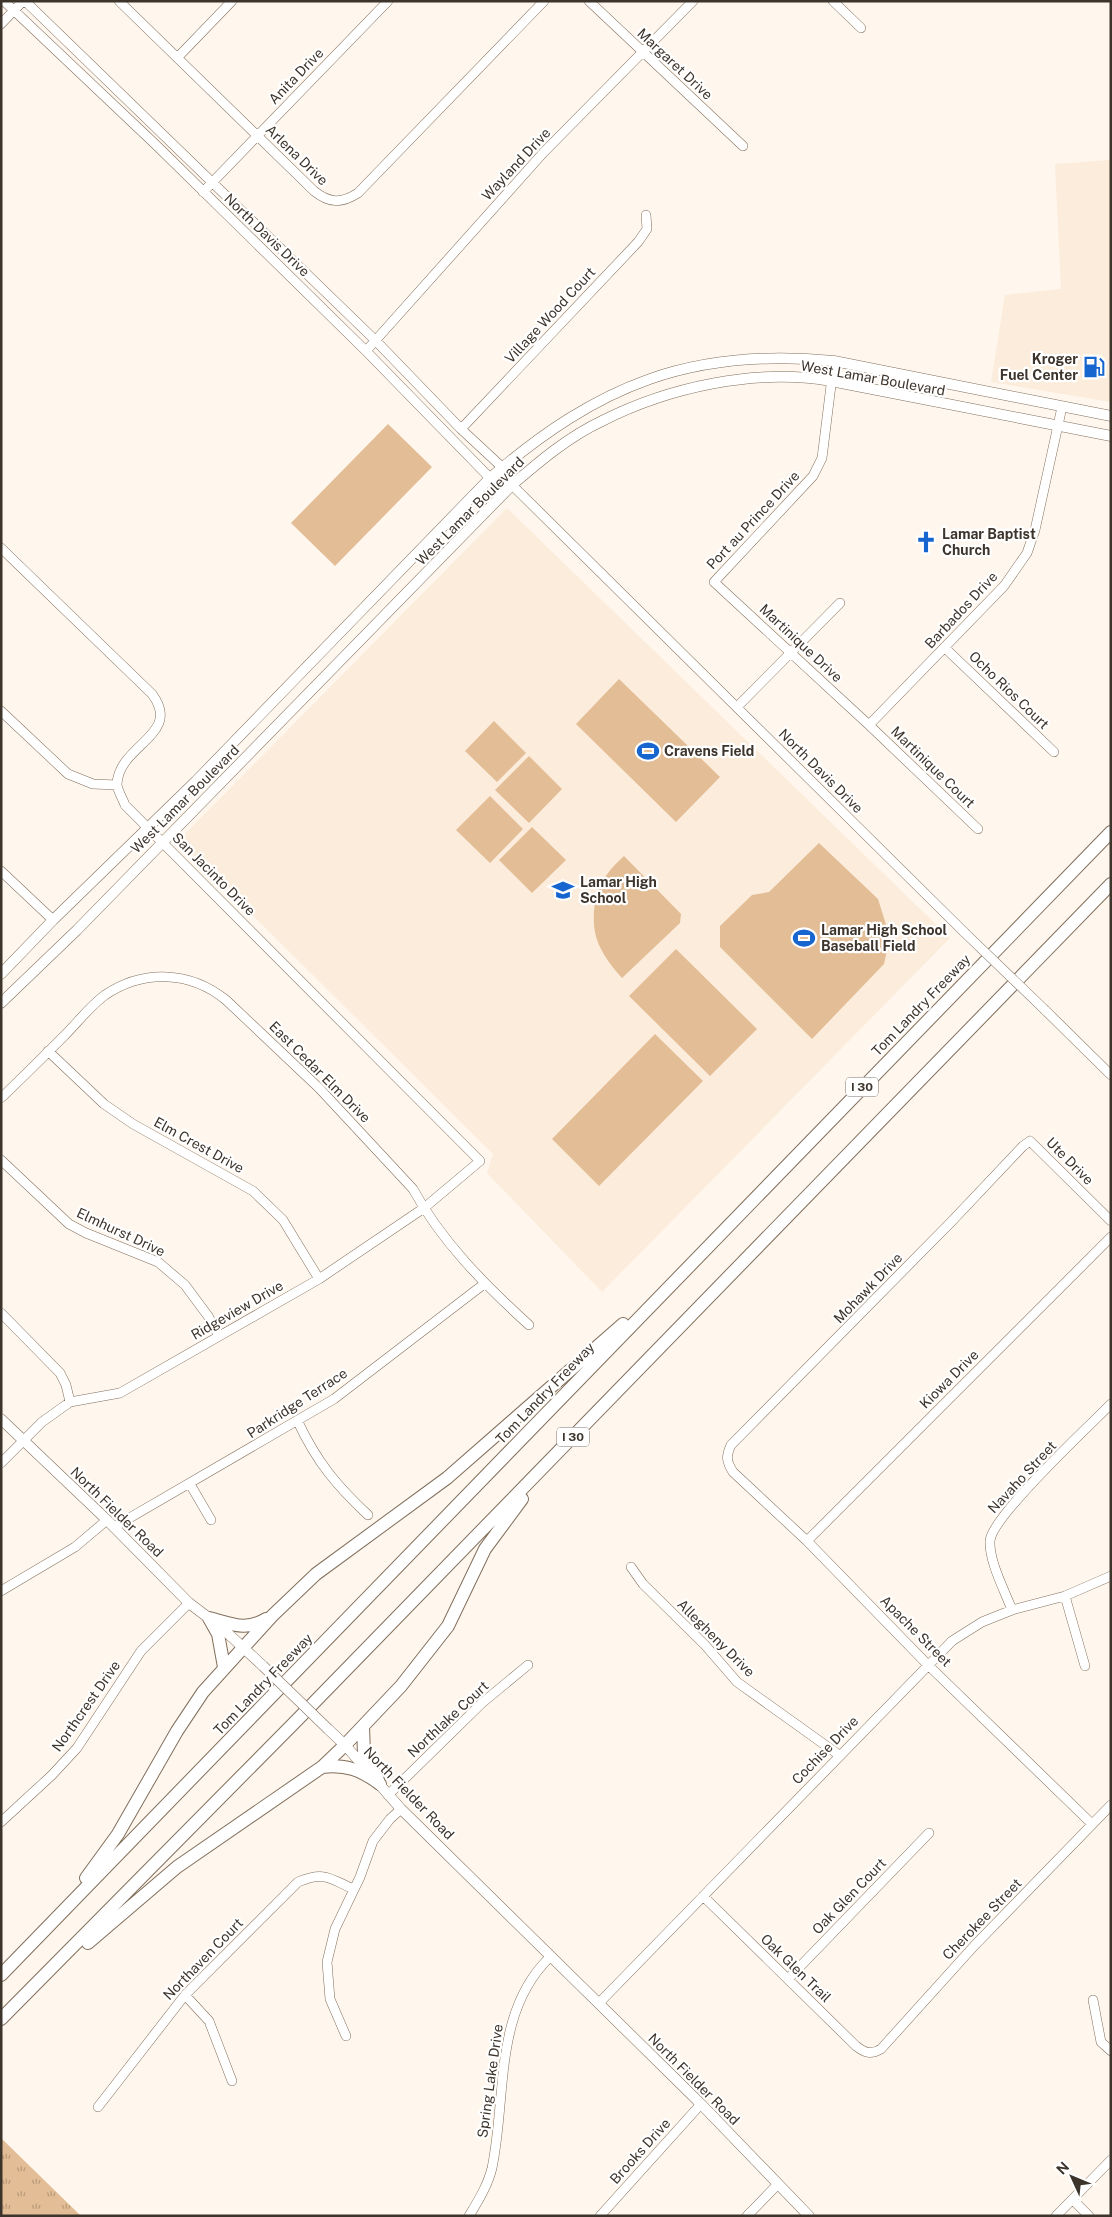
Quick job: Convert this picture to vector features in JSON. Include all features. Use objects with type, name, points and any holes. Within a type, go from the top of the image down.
[{"type":"highway","points":[[1023,920],[1111,822]]},
{"type":"highway","name":"Tom Landry Freeway","points":[[1,1974],[702,1254],[1023,920],[1111,832]]},
{"type":"highway","name":"I 30","points":[[1,2019],[298,1719],[1111,884]]},
{"type":"highway","points":[[1,1974],[95,1866],[118,1834],[176,1731],[203,1692],[272,1616],[316,1574],[447,1478],[702,1254]]},
{"type":"highway","points":[[34,1986],[176,1867],[322,1767],[363,1727],[401,1686],[448,1626],[486,1549],[519,1503],[615,1394]]},
{"type":"highway","points":[[209,1618],[236,1626],[255,1626],[272,1616]]},
{"type":"highway","points":[[209,1618],[218,1634],[224,1668]]},
{"type":"highway","points":[[363,1727],[364,1754],[380,1784]]},
{"type":"highway","points":[[322,1767],[337,1765],[349,1767],[363,1772],[380,1784]]},
{"type":"main road","name":"West Lamar Boulevard","points":[[1,974],[53,920],[196,781],[490,478],[535,441],[574,415],[615,392],[657,376],[696,366],[743,358],[780,357],[834,361],[1062,408],[1111,416]]},
{"type":"main road","name":"West Lamar Boulevard","points":[[1,1003],[77,930],[162,841],[512,486],[546,456],[601,421],[635,406],[679,392],[728,381],[792,377],[831,381],[1111,436]]},
{"type":"main road","points":[[196,781],[209,794]]},
{"type":"main road","name":"North Fielder Road","points":[[1,1419],[189,1603],[243,1647],[345,1745],[401,1809],[701,2104],[808,2216]]},
{"type":"street","name":"North Davis Drive","points":[[4,1],[366,351],[490,478],[512,486]]},
{"type":"street","name":"North Davis Drive","points":[[24,1],[376,341],[461,429],[502,468],[512,486],[1111,1075]]},
{"type":"street","points":[[1,24],[24,1]]},
{"type":"street","name":"Arlena Drive","points":[[119,1],[322,198],[332,202],[346,201],[358,193],[544,1]]},
{"type":"street","points":[[178,57],[232,1]]},
{"type":"street","name":"Anita Drive","points":[[203,192],[388,1]]},
{"type":"street","name":"Margaret Drive","points":[[589,1],[642,53],[743,146]]},
{"type":"street","name":"Wayland Drive","points":[[366,351],[543,153],[693,1]]},
{"type":"street","points":[[833,1],[861,28]]},
{"type":"street","name":"Village Wood Court","points":[[461,429],[638,242],[647,229],[646,215]]},
{"type":"street","name":"Port au Prince Drive","points":[[714,582],[813,476],[822,458],[834,361]]},
{"type":"street","name":"Barbados Drive","points":[[869,725],[1004,586],[1027,553],[1035,530],[1062,408]]},
{"type":"street","points":[[1,548],[152,694],[161,705],[162,720],[122,767],[117,784],[93,784],[68,774],[1,711]]},
{"type":"street","name":"Martinique Drive","points":[[714,582],[869,725]]},
{"type":"street","points":[[737,707],[840,603]]},
{"type":"street","name":"Ocho Rios Court","points":[[945,648],[1054,752]]},
{"type":"street","name":"Martinique Court","points":[[869,725],[978,829]]},
{"type":"street","name":"San Jacinto Drive","points":[[117,784],[125,805],[480,1161]]},
{"type":"street","points":[[1,871],[53,920]]},
{"type":"street","name":"East Cedar Elm Drive","points":[[1,1098],[104,996],[138,980],[165,976],[198,983],[215,991],[226,1000],[319,1088],[413,1189],[424,1208],[484,1284],[528,1325]]},
{"type":"street","name":"Elm Crest Drive","points":[[48,1051],[104,1104],[133,1124],[253,1191],[283,1220],[319,1279]]},
{"type":"street","name":"Ute Drive","points":[[1030,1142],[1111,1221]]},
{"type":"street","name":"Mohawk Drive","points":[[727,1455],[731,1445],[954,1220],[1023,1146],[1030,1142]]},
{"type":"street","name":"Elmhurst Drive","points":[[1,1160],[69,1224],[86,1233],[158,1262],[185,1286],[208,1316],[219,1336]]},
{"type":"street","name":"Ridgeview Drive","points":[[1,1463],[42,1422],[70,1402],[120,1393],[319,1279],[424,1208],[480,1161]]},
{"type":"street","name":"Kiowa Drive","points":[[807,1541],[1111,1237]]},
{"type":"street","name":"Parkridge Terrace","points":[[1,1591],[110,1524],[190,1484],[298,1422],[334,1399],[484,1284]]},
{"type":"street","points":[[1,1313],[60,1373],[66,1385],[70,1402]]},
{"type":"street","name":"Navaho Street","points":[[1012,1610],[990,1553],[990,1539],[993,1529],[1011,1505],[1111,1404]]},
{"type":"street","points":[[298,1422],[326,1471],[368,1515]]},
{"type":"street","name":"Apache Street","points":[[727,1455],[727,1463],[733,1472],[807,1541],[928,1664],[1092,1824]]},
{"type":"street","points":[[190,1484],[211,1520]]},
{"type":"street","name":"Allegheny Drive","points":[[631,1567],[642,1584],[705,1645],[737,1682],[839,1755]]},
{"type":"street","name":"Cochise Drive","points":[[599,2003],[952,1641],[982,1622],[1012,1610],[1065,1596],[1111,1576]]},
{"type":"street","points":[[1065,1596],[1085,1666]]},
{"type":"street","name":"Northcrest Drive","points":[[1,1822],[52,1775],[77,1748],[141,1652],[189,1603]]},
{"type":"street","name":"Northlake Court","points":[[388,1795],[482,1703],[528,1665]]},
{"type":"street","name":"Cherokee Street","points":[[875,2053],[881,2049],[967,1954],[1111,1805]]},
{"type":"street","points":[[346,2036],[330,1999],[327,1962],[335,1929],[373,1841],[390,1819],[401,1809]]},
{"type":"street","name":"Oak Glen Court","points":[[788,1979],[930,1833]]},
{"type":"street","name":"Northaven Court","points":[[98,2107],[185,1995],[298,1882],[312,1876],[322,1875],[353,1889]]},
{"type":"street","name":"Oak Glen Trail","points":[[703,1896],[856,2046],[864,2052],[875,2053]]},
{"type":"street","name":"Spring Lake Drive","points":[[469,2216],[482,2194],[492,2169],[510,2031],[519,2000],[537,1969],[550,1957]]},
{"type":"street","points":[[185,1995],[210,2021],[232,2081]]},
{"type":"street","points":[[1093,2000],[1101,2042],[1111,2051]]},
{"type":"street","name":"Brooks Drive","points":[[600,2216],[701,2104]]},
{"type":"street","points":[[1056,2216],[1111,2160]]},
{"type":"street","points":[[747,2216],[778,2184]]},
{"type":"street","points":[[1072,2200],[1089,2216]]},
{"type":"shaded area","points":[[1111,160],[1111,402],[991,382],[1005,295],[1061,289],[1055,164]]},
{"type":"shaded area","name":"Lamar High School","points":[[507,508],[950,938],[602,1292],[487,1173],[493,1154],[178,841]]},
{"type":"green space","points":[[388,424],[432,467],[335,566],[291,523]]},
{"type":"green space","name":"Cravens Field","points":[[619,679],[720,777],[676,822],[576,724]]},
{"type":"green space","points":[[494,721],[526,753],[497,782],[465,751]]},
{"type":"green space","points":[[529,756],[562,789],[529,823],[495,790]]},
{"type":"green space","points":[[490,796],[523,829],[490,863],[456,830]]},
{"type":"green space","points":[[532,827],[566,860],[532,893],[499,860]]},
{"type":"green space","name":"Lamar High School Baseball Field","points":[[819,843],[878,899],[888,931],[888,946],[884,964],[812,1039],[720,947],[720,926],[752,895],[769,892]]},
{"type":"green space","points":[[624,856],[681,914],[680,923],[622,978],[600,947],[594,929],[594,909],[603,881],[611,869]]},
{"type":"green space","points":[[676,949],[757,1029],[710,1076],[629,996]]},
{"type":"green space","points":[[655,1034],[703,1081],[599,1186],[552,1139]]},
{"type":"green space","points":[[1,2138],[81,2216],[1,2216]]},
{"type":"place","name":"Kroger Fuel Center","points":[[1094,367]]},
{"type":"place","name":"Lamar Baptist Church","points":[[926,542]]},
{"type":"place","name":"Cravens Field","points":[[648,751]]},
{"type":"place","name":"Lamar High School","points":[[563,890]]},
{"type":"place","name":"Lamar High School Baseball Field","points":[[804,938]]}]
